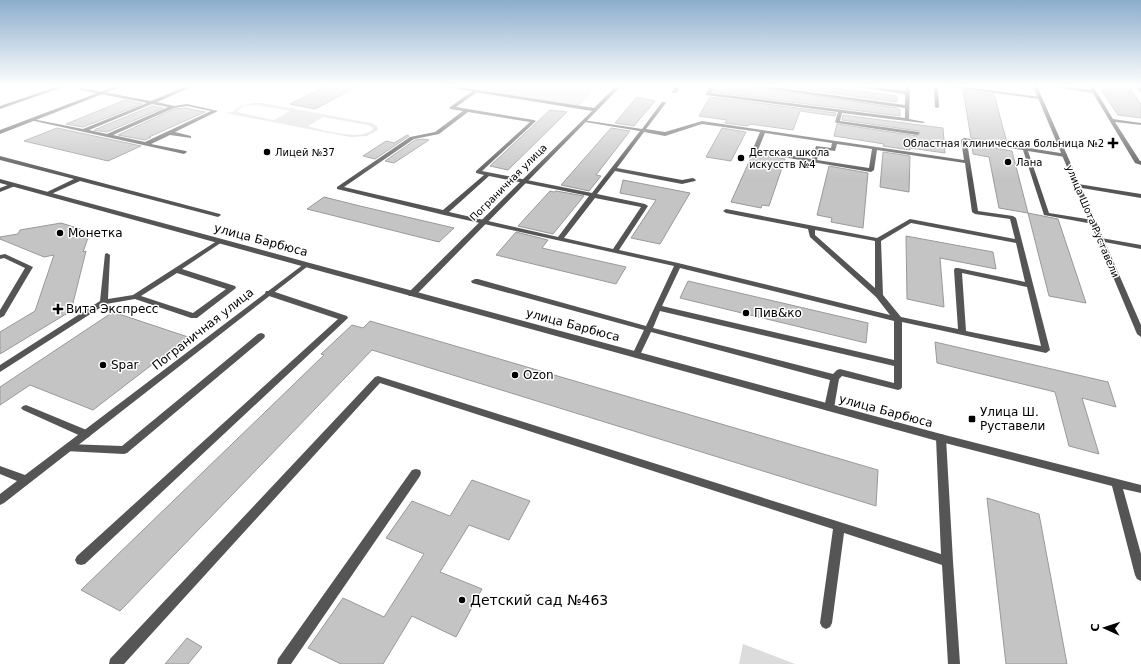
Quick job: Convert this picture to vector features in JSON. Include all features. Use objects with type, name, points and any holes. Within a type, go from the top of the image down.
[{"type":"street","points":[[0,132],[40,117]]},
{"type":"street","points":[[83,131],[117,117]]},
{"type":"street","points":[[107,136],[151,117]]},
{"type":"street","points":[[146,144],[203,117]]},
{"type":"street","points":[[458,117],[437,133],[412,138],[339,188],[678,265],[898,319],[1046,350],[1013,218],[975,212],[966,162],[964,140],[1065,154]]},
{"type":"street","points":[[510,117],[534,121],[478,172],[645,206],[615,251]]},
{"type":"street","name":"Пограничная улица","points":[[412,294],[589,117]]},
{"type":"street","points":[[560,239],[653,117]]},
{"type":"street","points":[[839,117],[837,122],[917,133]]},
{"type":"street","points":[[882,117],[922,122]]},
{"type":"street","name":"улица Шота Руставели","points":[[1048,117],[1141,334]]},
{"type":"street","points":[[1110,117],[1138,163],[1141,163]]},
{"type":"street","points":[[32,120],[184,152]]},
{"type":"street","points":[[1112,120],[1141,124]]},
{"type":"street","points":[[585,121],[665,134],[702,122],[966,162]]},
{"type":"street","points":[[763,131],[755,151],[872,170],[875,148]]},
{"type":"street","points":[[170,133],[189,137]]},
{"type":"street","points":[[814,161],[818,147],[833,150],[835,142]]},
{"type":"street","points":[[1025,149],[1046,214],[1094,222]]},
{"type":"street","points":[[0,158],[218,215]]},
{"type":"street","points":[[614,169],[682,182],[693,180]]},
{"type":"street","points":[[444,212],[488,174]]},
{"type":"street","points":[[47,194],[79,179]]},
{"type":"street","name":"улица Барбюса","points":[[0,181],[829,408],[1141,489]]},
{"type":"street","points":[[0,190],[13,184]]},
{"type":"street","points":[[1078,186],[1141,196]]},
{"type":"street","points":[[726,211],[878,240],[910,221],[1019,242]]},
{"type":"street","points":[[811,227],[812,236],[879,295],[898,319],[898,387],[840,372],[834,378],[829,408]]},
{"type":"street","points":[[878,240],[879,295]]},
{"type":"street","points":[[1101,240],[1141,247]]},
{"type":"street","points":[[0,369],[104,302],[135,297],[220,241]]},
{"type":"street","points":[[0,257],[5,256],[29,267],[0,316]]},
{"type":"street","points":[[104,302],[107,256]]},
{"type":"street","name":"Пограничная улица","points":[[0,500],[306,265]]},
{"type":"street","points":[[636,355],[678,265]]},
{"type":"street","points":[[135,297],[194,316],[232,288],[176,270]]},
{"type":"street","points":[[962,332],[958,270],[1030,285]]},
{"type":"street","points":[[475,281],[648,329],[834,378]]},
{"type":"street","points":[[81,560],[344,318],[269,293]]},
{"type":"street","points":[[659,308],[899,364]]},
{"type":"street","points":[[68,448],[124,450],[261,336]]},
{"type":"street","points":[[115,664],[378,379],[947,561]]},
{"type":"street","points":[[26,408],[86,434]]},
{"type":"street","points":[[941,438],[954,664]]},
{"type":"street","points":[[0,470],[26,480]]},
{"type":"street","points":[[282,664],[416,473]]},
{"type":"street","points":[[1116,483],[1141,575]]},
{"type":"street","points":[[826,623],[839,526]]},
{"type":"shaded area","points":[[246,117],[260,117],[274,120],[279,117],[339,117],[371,123],[377,126],[378,130],[367,136],[350,137]],"holes":[[[323,117],[368,125],[373,129],[368,133],[360,135],[342,134],[308,126]]]},
{"type":"shaded area","points":[[743,644],[795,664],[739,664]]},
{"type":"building","points":[[83,117],[109,117],[83,127],[66,124]]},
{"type":"building","points":[[125,117],[142,117],[107,132],[94,130]]},
{"type":"building","points":[[157,117],[194,117],[145,140],[118,135]]},
{"type":"building","points":[[543,117],[562,117],[508,170],[490,166]]},
{"type":"building","points":[[620,117],[642,117],[634,126],[615,123]]},
{"type":"building","points":[[706,117],[798,117],[793,130],[750,124],[748,126],[725,123],[727,120]]},
{"type":"building","points":[[843,117],[858,117],[943,128],[945,153],[883,146],[884,144],[834,136],[837,124],[917,136],[920,134],[919,131],[842,120]]},
{"type":"building","points":[[967,117],[1000,117],[1007,143],[971,138]]},
{"type":"building","points":[[57,128],[141,146],[108,161],[24,141]]},
{"type":"building","points":[[611,128],[630,131],[596,175],[601,176],[589,191],[561,185]]},
{"type":"building","points":[[722,128],[746,132],[731,161],[706,157]]},
{"type":"building","points":[[407,135],[409,136],[375,159],[363,156],[386,141],[394,143]]},
{"type":"building","points":[[415,140],[429,140],[394,163],[385,161]]},
{"type":"building","points":[[972,144],[1012,151],[1028,213],[999,208],[989,157],[973,154]]},
{"type":"building","points":[[883,152],[910,156],[909,192],[880,187]]},
{"type":"building","points":[[753,153],[785,159],[769,206],[762,205],[761,208],[731,202]]},
{"type":"building","points":[[829,166],[868,173],[863,228],[831,222],[832,218],[817,215]]},
{"type":"building","points":[[623,180],[690,193],[660,244],[631,238],[656,200],[620,193]]},
{"type":"building","points":[[550,191],[584,196],[553,234],[518,226]]},
{"type":"building","points":[[324,197],[454,228],[439,242],[307,209]]},
{"type":"building","points":[[1028,213],[1058,219],[1086,303],[1049,296]]},
{"type":"building","points":[[61,223],[90,232],[83,252],[86,251],[71,311],[0,354],[0,332],[35,311],[54,255],[44,257],[0,239],[0,237],[18,234],[20,230]]},
{"type":"building","points":[[516,232],[548,240],[542,248],[626,267],[616,284],[496,255]]},
{"type":"building","points":[[906,236],[993,252],[996,269],[940,258],[944,307],[907,299]]},
{"type":"building","points":[[688,281],[868,323],[866,343],[680,298]]},
{"type":"building","points":[[113,312],[188,337],[93,410],[30,385],[0,405],[0,387]]},
{"type":"building","points":[[370,321],[878,470],[876,506],[372,350],[120,611],[81,590],[324,355],[321,354],[352,325],[363,328]]},
{"type":"building","points":[[935,342],[1108,382],[1116,407],[1082,398],[1099,454],[1069,446],[1055,392],[937,363]]},
{"type":"building","points":[[472,480],[530,501],[509,540],[469,525],[440,572],[482,589],[456,637],[412,616],[383,664],[341,664],[308,648],[343,598],[384,617],[424,554],[386,538],[412,501],[450,516]]},
{"type":"building","points":[[987,498],[1039,514],[1067,664],[1006,664]]},
{"type":"building","points":[[187,638],[202,647],[188,664],[165,664]]},
{"type":"place","name":"Областная клиническая больница №2","points":[[1113,143]]},
{"type":"place","name":"Лицей №37","points":[[267,152]]},
{"type":"place","name":"Детская школа искусств №4","points":[[741,158]]},
{"type":"place","name":"Лана","points":[[1008,162]]},
{"type":"place","name":"Монетка","points":[[60,233]]},
{"type":"place","name":"Вита Экспресс","points":[[58,309]]},
{"type":"place","name":"Пив&ко","points":[[746,313]]},
{"type":"place","name":"Spar","points":[[103,365]]},
{"type":"place","name":"Ozon","points":[[515,375]]},
{"type":"place","name":"Улица Ш. Руставели","points":[[972,419]]},
{"type":"place","name":"Детский сад №463","points":[[462,600]]}]
